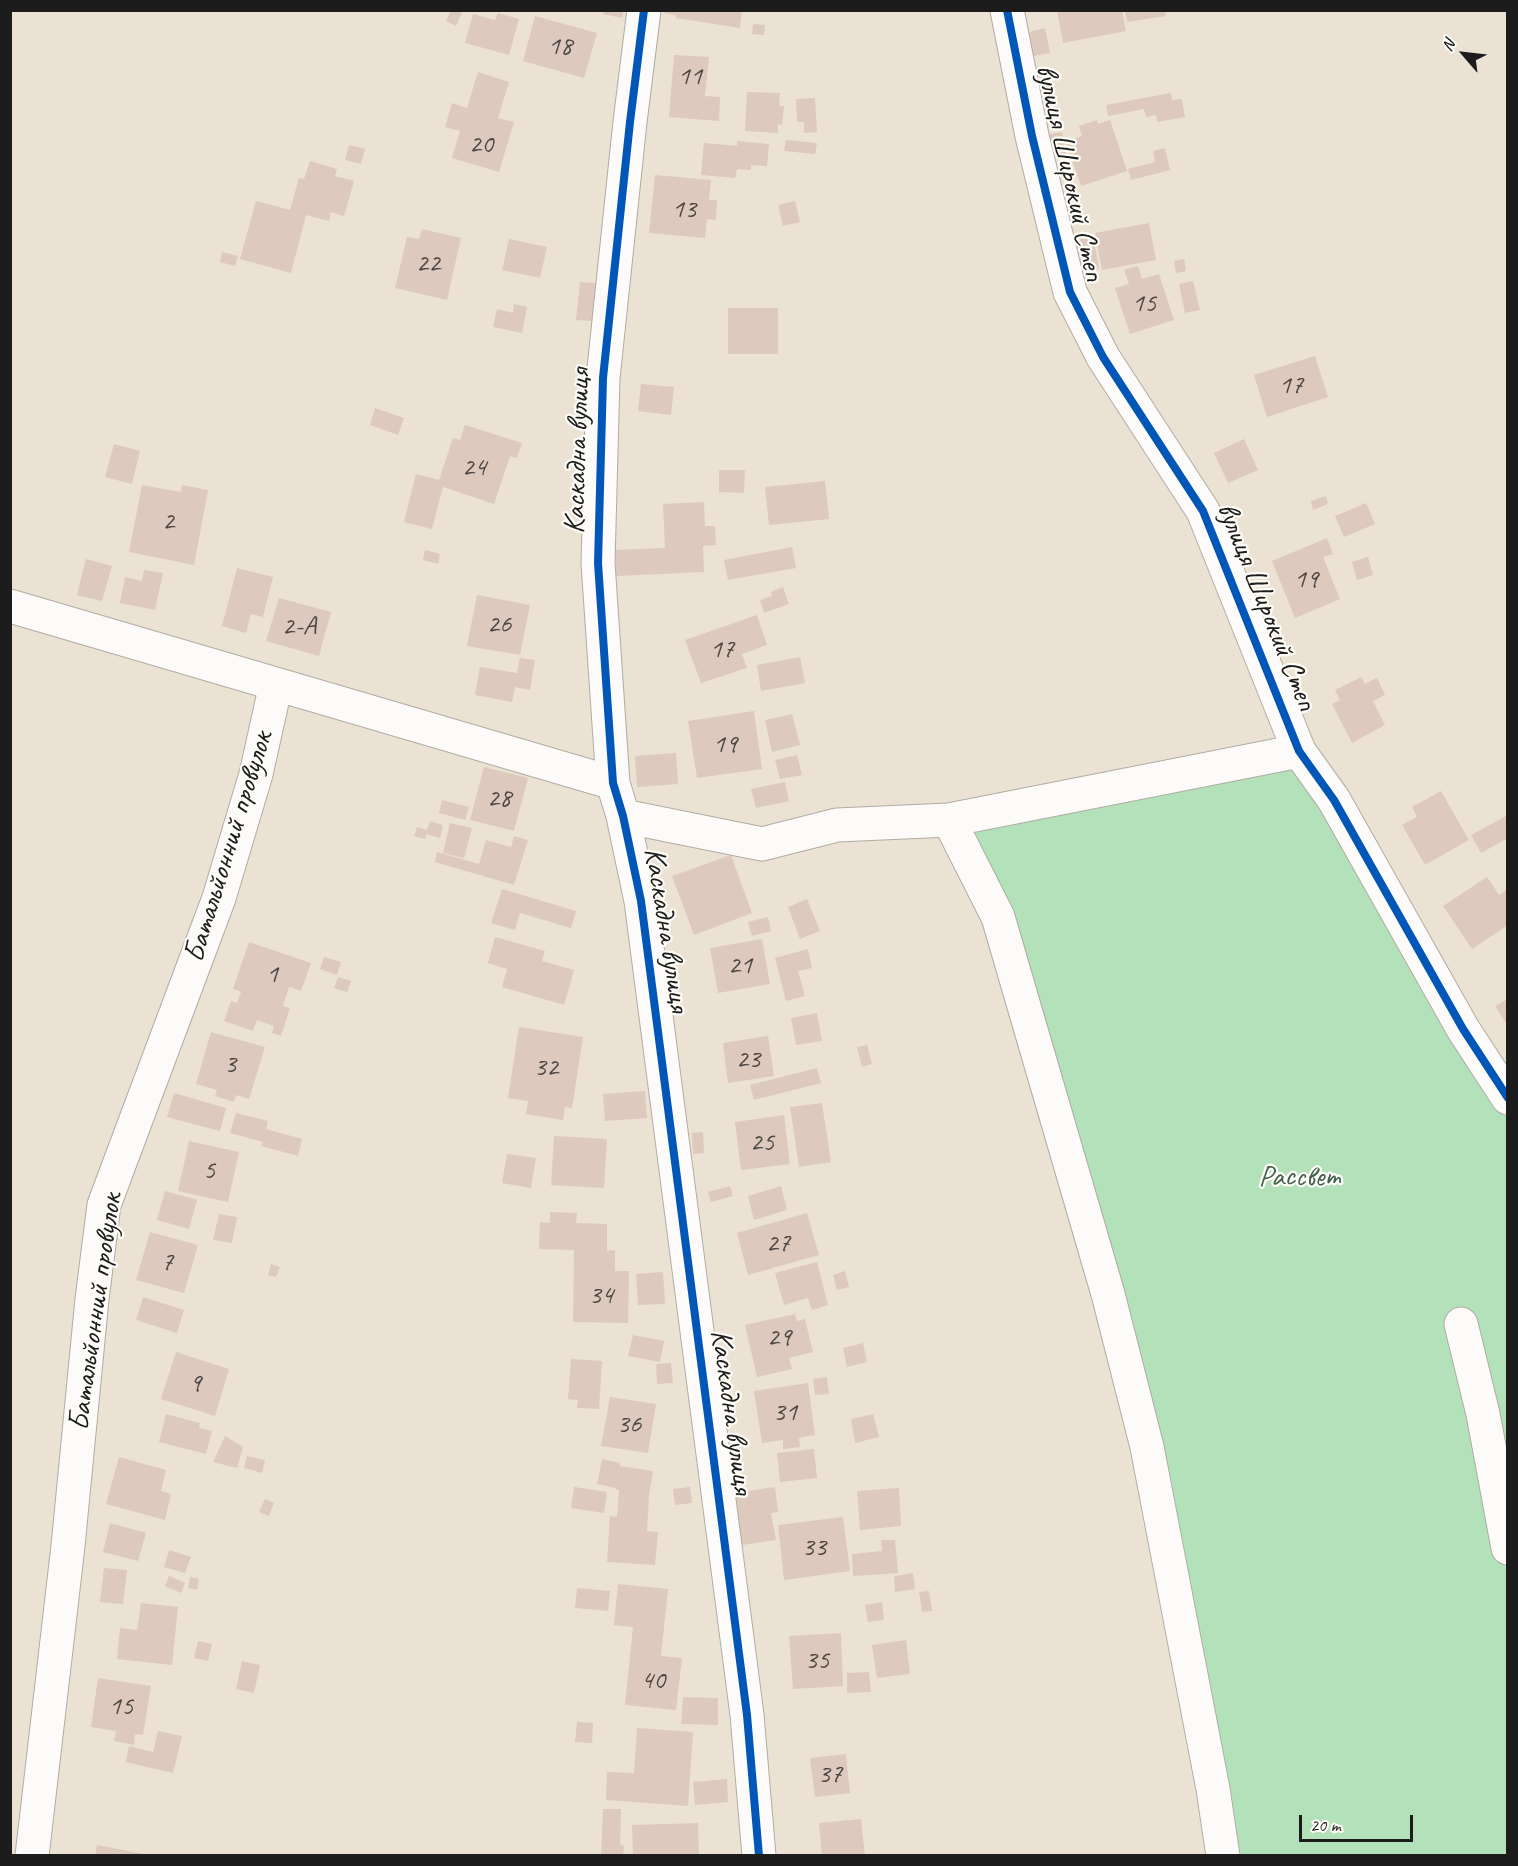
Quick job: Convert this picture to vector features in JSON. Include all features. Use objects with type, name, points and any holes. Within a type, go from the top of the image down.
[{"type":"street","name":"Каскадна вулиця","points":[[644,10],[603,378],[598,563],[613,783],[623,816],[643,913],[747,1715],[759,1856]]},
{"type":"street","name":"вулиця Широкий Степ","points":[[1007,10],[1032,136],[1070,292],[1103,357],[1203,511],[1299,751],[1334,800],[1463,1029],[1508,1098]]},
{"type":"street","points":[[10,606],[613,783]]},
{"type":"street","name":"Батальйонний провулок","points":[[32,1856],[104,1205],[219,897],[256,774],[276,684]]},
{"type":"street","points":[[623,816],[762,843],[837,825],[949,820],[1299,751]]},
{"type":"street","points":[[949,820],[998,917],[1108,1294],[1147,1447],[1211,1777],[1223,1856]]},
{"type":"street","points":[[1461,1324],[1483,1414],[1508,1548]]},
{"type":"green space","name":"Рассвет","points":[[1297,763],[1455,1033],[1507,1115],[1507,1855],[1230,1855],[1221,1789],[968,822]]},
{"type":"building","points":[[451,10],[463,10],[456,26],[446,21]]},
{"type":"building","points":[[604,10],[624,10],[622,18],[603,14]]},
{"type":"building","points":[[665,10],[742,10],[740,28],[676,18],[676,15],[664,13]]},
{"type":"building","points":[[1057,10],[1122,10],[1126,31],[1063,43]]},
{"type":"building","points":[[1125,10],[1165,10],[1166,16],[1127,22]]},
{"type":"building","points":[[498,13],[519,19],[509,55],[465,43],[473,14],[495,20]]},
{"type":"building","points":[[535,16],[597,33],[584,78],[523,61]]},
{"type":"building","points":[[753,24],[765,25],[764,35],[752,34]]},
{"type":"building","points":[[1045,28],[1050,53],[1033,56],[1029,32]]},
{"type":"building","points":[[674,55],[709,57],[705,96],[720,97],[719,121],[669,117]]},
{"type":"building","points":[[478,72],[509,82],[498,118],[514,122],[499,172],[452,158],[460,131],[445,127],[452,103],[467,108]]},
{"type":"building","points":[[747,92],[780,93],[779,106],[784,106],[782,125],[778,124],[778,133],[745,131]]},
{"type":"building","points":[[1171,93],[1172,100],[1182,99],[1185,117],[1157,122],[1156,115],[1146,117],[1144,109],[1108,116],[1106,105]]},
{"type":"building","points":[[815,98],[817,132],[804,133],[804,122],[797,122],[796,99]]},
{"type":"building","points":[[1097,120],[1098,124],[1110,120],[1127,171],[1081,186],[1066,142],[1082,136],[1079,126]]},
{"type":"building","points":[[1062,132],[1067,155],[1050,158],[1046,135]]},
{"type":"building","points":[[786,140],[817,143],[815,154],[784,151]]},
{"type":"building","points":[[737,141],[769,144],[767,166],[751,165],[751,170],[737,169],[735,178],[701,175],[704,143],[737,146]]},
{"type":"building","points":[[349,145],[365,149],[361,164],[345,160]]},
{"type":"building","points":[[1165,148],[1170,170],[1131,180],[1128,169],[1155,162],[1153,151]]},
{"type":"building","points":[[310,161],[337,169],[335,176],[354,181],[344,216],[331,212],[329,221],[306,215],[291,273],[240,259],[256,201],[290,210],[299,178],[304,179]]},
{"type":"building","points":[[655,175],[711,180],[709,200],[717,200],[716,220],[707,219],[705,238],[649,233]]},
{"type":"building","points":[[795,201],[800,222],[783,226],[778,205]]},
{"type":"building","points":[[1149,223],[1156,260],[1102,270],[1095,233]]},
{"type":"building","points":[[422,229],[461,238],[447,300],[395,288],[407,237],[419,239]]},
{"type":"building","points":[[1093,235],[1099,269],[1074,273],[1068,239]]},
{"type":"building","points":[[509,239],[547,247],[540,278],[502,270]]},
{"type":"building","points":[[222,252],[238,256],[235,266],[220,262]]},
{"type":"building","points":[[1184,259],[1186,271],[1176,273],[1174,261]]},
{"type":"building","points":[[1138,266],[1142,279],[1159,274],[1174,320],[1130,334],[1115,288],[1129,284],[1124,270]]},
{"type":"building","points":[[1193,281],[1200,310],[1185,313],[1179,284]]},
{"type":"building","points":[[580,282],[597,283],[593,321],[576,320]]},
{"type":"building","points":[[514,304],[527,307],[522,333],[493,327],[497,309],[513,313]]},
{"type":"building","points":[[728,308],[778,308],[778,354],[728,354]]},
{"type":"building","points":[[1315,356],[1328,397],[1267,417],[1254,375]]},
{"type":"building","points":[[641,384],[674,387],[671,415],[638,411]]},
{"type":"building","points":[[375,408],[404,418],[398,435],[370,425]]},
{"type":"building","points":[[465,425],[522,443],[517,458],[510,456],[494,504],[443,487],[432,529],[404,522],[416,474],[439,480],[453,438],[460,440]]},
{"type":"building","points":[[1244,439],[1258,470],[1228,483],[1214,453]]},
{"type":"building","points":[[114,444],[140,451],[132,484],[105,477]]},
{"type":"building","points":[[719,470],[745,470],[744,493],[719,492]]},
{"type":"building","points":[[825,481],[829,519],[769,525],[765,487]]},
{"type":"building","points":[[142,485],[181,492],[182,485],[208,490],[194,565],[129,552]]},
{"type":"building","points":[[1326,496],[1328,504],[1313,510],[1311,501]]},
{"type":"building","points":[[704,502],[705,526],[715,526],[716,545],[703,546],[704,572],[616,576],[615,550],[665,548],[663,504]]},
{"type":"building","points":[[1366,503],[1375,524],[1344,537],[1335,516]]},
{"type":"building","points":[[1327,538],[1333,554],[1323,557],[1340,599],[1295,618],[1272,561]]},
{"type":"building","points":[[792,547],[796,568],[728,580],[724,560]]},
{"type":"building","points":[[425,550],[440,554],[438,564],[423,560]]},
{"type":"building","points":[[1368,557],[1373,575],[1357,580],[1352,562]]},
{"type":"building","points":[[86,559],[112,566],[102,601],[77,595]]},
{"type":"building","points":[[237,568],[273,577],[263,617],[251,614],[246,633],[222,626]]},
{"type":"building","points":[[144,570],[163,573],[155,610],[120,603],[125,577],[142,581]]},
{"type":"building","points":[[783,587],[789,604],[764,613],[760,600],[772,596],[771,592]]},
{"type":"building","points":[[477,595],[530,605],[520,655],[467,646]]},
{"type":"building","points":[[279,598],[331,612],[319,656],[266,641]]},
{"type":"building","points":[[757,615],[767,645],[742,654],[747,668],[701,683],[685,640]]},
{"type":"building","points":[[800,657],[805,683],[761,691],[757,665]]},
{"type":"building","points":[[520,658],[535,660],[530,690],[515,687],[512,702],[475,695],[480,667],[517,673]]},
{"type":"building","points":[[1361,677],[1365,684],[1377,678],[1385,695],[1373,701],[1385,725],[1352,743],[1332,704],[1340,700],[1335,690]]},
{"type":"building","points":[[754,711],[762,769],[697,778],[688,721]]},
{"type":"building","points":[[792,714],[800,745],[772,752],[765,720]]},
{"type":"building","points":[[676,753],[678,784],[637,787],[635,756]]},
{"type":"building","points":[[797,755],[802,775],[780,779],[775,760]]},
{"type":"building","points":[[484,767],[528,778],[514,831],[470,820]]},
{"type":"building","points":[[785,782],[789,801],[756,808],[751,789]]},
{"type":"building","points":[[1441,791],[1469,840],[1425,865],[1402,825],[1417,817],[1412,807]]},
{"type":"building","points":[[442,800],[469,807],[465,820],[439,813]]},
{"type":"building","points":[[1508,815],[1508,838],[1481,853],[1471,835]]},
{"type":"building","points":[[430,821],[443,825],[440,838],[426,834],[425,839],[414,836],[417,827],[427,830]]},
{"type":"building","points":[[450,823],[472,828],[464,858],[443,853]]},
{"type":"building","points":[[514,836],[528,840],[514,885],[435,862],[437,852],[479,864],[486,840],[511,847]]},
{"type":"building","points":[[731,855],[752,913],[694,935],[672,876]]},
{"type":"building","points":[[1487,877],[1499,895],[1508,889],[1508,925],[1472,949],[1443,906]]},
{"type":"building","points":[[502,889],[576,911],[571,928],[520,913],[515,930],[491,923]]},
{"type":"building","points":[[807,899],[820,931],[800,939],[788,907]]},
{"type":"building","points":[[768,917],[771,931],[752,936],[748,922]]},
{"type":"building","points":[[495,937],[545,951],[542,961],[574,970],[564,1005],[502,987],[507,969],[488,963]]},
{"type":"building","points":[[762,939],[770,984],[718,993],[710,948]]},
{"type":"building","points":[[249,942],[311,963],[301,991],[289,987],[283,1006],[290,1008],[281,1036],[272,1033],[274,1026],[257,1020],[253,1031],[224,1021],[231,1001],[237,1003],[241,992],[233,989]]},
{"type":"building","points":[[808,949],[812,968],[798,971],[805,996],[786,1001],[775,958]]},
{"type":"building","points":[[324,957],[341,962],[337,975],[320,969]]},
{"type":"building","points":[[338,977],[351,981],[347,992],[334,988]]},
{"type":"building","points":[[1508,999],[1508,1026],[1495,1006]]},
{"type":"building","points":[[817,1013],[822,1041],[796,1045],[791,1018]]},
{"type":"building","points":[[519,1027],[583,1037],[572,1108],[565,1107],[563,1120],[526,1114],[528,1101],[508,1098]]},
{"type":"building","points":[[211,1032],[265,1047],[249,1099],[236,1095],[234,1102],[215,1096],[217,1090],[196,1084]]},
{"type":"building","points":[[768,1036],[774,1076],[728,1083],[723,1043]]},
{"type":"building","points":[[867,1045],[872,1064],[862,1067],[857,1047]]},
{"type":"building","points":[[817,1068],[821,1083],[754,1100],[750,1085]]},
{"type":"building","points":[[645,1091],[647,1118],[605,1121],[603,1094]]},
{"type":"building","points":[[174,1093],[226,1108],[220,1131],[167,1117]]},
{"type":"building","points":[[822,1103],[831,1162],[799,1167],[790,1107]]},
{"type":"building","points":[[236,1113],[268,1121],[266,1129],[302,1139],[298,1156],[261,1146],[263,1142],[230,1133]]},
{"type":"building","points":[[784,1115],[790,1164],[741,1170],[735,1122]]},
{"type":"building","points":[[703,1132],[704,1153],[693,1154],[692,1133]]},
{"type":"building","points":[[554,1136],[607,1139],[604,1188],[551,1185]]},
{"type":"building","points":[[189,1141],[239,1152],[228,1202],[178,1191]]},
{"type":"building","points":[[507,1154],[536,1158],[531,1188],[502,1183]]},
{"type":"building","points":[[730,1186],[733,1196],[711,1202],[708,1192]]},
{"type":"building","points":[[781,1186],[787,1210],[754,1220],[748,1196]]},
{"type":"building","points":[[165,1191],[197,1200],[189,1229],[157,1220]]},
{"type":"building","points":[[550,1212],[577,1213],[576,1223],[607,1224],[607,1251],[615,1250],[615,1271],[629,1271],[628,1323],[573,1322],[574,1250],[539,1249],[540,1222],[550,1223]]},
{"type":"building","points":[[807,1213],[819,1255],[748,1275],[737,1233]]},
{"type":"building","points":[[219,1214],[237,1217],[232,1243],[213,1240]]},
{"type":"building","points":[[150,1232],[198,1245],[184,1293],[136,1280]]},
{"type":"building","points":[[817,1262],[828,1305],[812,1310],[808,1298],[784,1305],[775,1273]]},
{"type":"building","points":[[271,1264],[280,1267],[276,1277],[268,1275]]},
{"type":"building","points":[[845,1271],[849,1287],[837,1290],[833,1275]]},
{"type":"building","points":[[663,1272],[665,1304],[638,1305],[636,1274]]},
{"type":"building","points":[[143,1297],[184,1310],[177,1333],[136,1320]]},
{"type":"building","points":[[795,1314],[797,1321],[805,1319],[813,1352],[789,1358],[792,1369],[757,1377],[745,1325]]},
{"type":"building","points":[[633,1335],[664,1341],[660,1362],[628,1356]]},
{"type":"building","points":[[863,1343],[867,1362],[847,1367],[843,1348]]},
{"type":"building","points":[[176,1352],[229,1369],[215,1416],[161,1399]]},
{"type":"building","points":[[571,1359],[602,1361],[599,1409],[577,1408],[578,1400],[568,1399]]},
{"type":"building","points":[[671,1363],[673,1383],[657,1384],[656,1364]]},
{"type":"building","points":[[827,1377],[829,1394],[815,1395],[813,1379]]},
{"type":"building","points":[[808,1383],[815,1435],[799,1438],[800,1447],[783,1449],[783,1440],[762,1443],[754,1391]]},
{"type":"building","points":[[610,1397],[656,1404],[648,1453],[601,1446]]},
{"type":"building","points":[[166,1414],[200,1423],[199,1428],[212,1431],[206,1454],[159,1442]]},
{"type":"building","points":[[873,1414],[879,1437],[855,1443],[851,1419]]},
{"type":"building","points":[[225,1436],[243,1447],[237,1468],[213,1462]]},
{"type":"building","points":[[814,1449],[817,1478],[780,1482],[777,1453]]},
{"type":"building","points":[[247,1456],[265,1460],[262,1473],[244,1468]]},
{"type":"building","points":[[119,1457],[166,1470],[161,1491],[171,1494],[165,1520],[106,1504]]},
{"type":"building","points":[[602,1459],[620,1463],[620,1466],[653,1471],[647,1531],[658,1532],[655,1565],[607,1562],[610,1516],[617,1517],[619,1490],[597,1484]]},
{"type":"building","points":[[574,1487],[607,1492],[604,1513],[571,1508]]},
{"type":"building","points":[[690,1487],[692,1503],[675,1505],[673,1489]]},
{"type":"building","points":[[775,1487],[778,1512],[771,1513],[776,1540],[742,1545],[734,1493]]},
{"type":"building","points":[[899,1488],[901,1526],[860,1530],[857,1491]]},
{"type":"building","points":[[265,1499],[274,1503],[269,1516],[259,1512]]},
{"type":"building","points":[[843,1517],[850,1571],[784,1580],[778,1525]]},
{"type":"building","points":[[110,1523],[146,1533],[138,1561],[103,1552]]},
{"type":"building","points":[[881,1540],[895,1540],[898,1573],[853,1576],[852,1554],[882,1551]]},
{"type":"building","points":[[169,1550],[191,1557],[185,1573],[164,1567]]},
{"type":"building","points":[[104,1568],[127,1570],[123,1604],[100,1602]]},
{"type":"building","points":[[913,1573],[915,1589],[895,1592],[894,1576]]},
{"type":"building","points":[[169,1576],[185,1583],[181,1593],[165,1586]]},
{"type":"building","points":[[190,1577],[199,1579],[197,1590],[188,1588]]},
{"type":"building","points":[[618,1584],[668,1589],[661,1656],[682,1658],[676,1710],[625,1705],[633,1627],[614,1625]]},
{"type":"building","points":[[577,1588],[610,1591],[608,1611],[575,1608]]},
{"type":"building","points":[[929,1591],[932,1611],[922,1612],[919,1592]]},
{"type":"building","points":[[882,1602],[884,1620],[868,1622],[865,1605]]},
{"type":"building","points":[[141,1603],[178,1607],[172,1665],[117,1659],[120,1628],[137,1630]]},
{"type":"building","points":[[841,1633],[843,1686],[793,1689],[789,1636]]},
{"type":"building","points":[[906,1640],[910,1674],[877,1678],[872,1645]]},
{"type":"building","points":[[198,1641],[212,1644],[208,1661],[194,1658]]},
{"type":"building","points":[[242,1661],[260,1665],[254,1693],[236,1689]]},
{"type":"building","points":[[869,1672],[871,1692],[847,1693],[847,1673]]},
{"type":"building","points":[[98,1678],[151,1686],[143,1735],[135,1734],[134,1745],[114,1741],[116,1731],[91,1727]]},
{"type":"building","points":[[683,1697],[718,1698],[718,1725],[681,1724]]},
{"type":"building","points":[[577,1722],[593,1723],[592,1743],[575,1742]]},
{"type":"building","points":[[637,1728],[693,1732],[688,1806],[606,1800],[607,1772],[634,1773]]},
{"type":"building","points":[[158,1731],[182,1736],[173,1773],[126,1762],[129,1746],[153,1752]]},
{"type":"building","points":[[846,1754],[850,1793],[815,1797],[810,1758]]},
{"type":"building","points":[[727,1779],[728,1802],[695,1805],[693,1782]]},
{"type":"building","points":[[603,1809],[621,1809],[620,1845],[624,1846],[623,1856],[601,1856]]},
{"type":"building","points":[[861,1819],[865,1856],[822,1856],[819,1823]]},
{"type":"building","points":[[698,1823],[699,1856],[633,1856],[632,1825]]},
{"type":"building","points":[[97,1845],[144,1854],[144,1856],[95,1856]]},
{"type":"cycle path","points":[[644,10],[603,378],[598,563],[613,783],[623,816],[641,901],[747,1715],[759,1856]]},
{"type":"cycle path","points":[[1007,10],[1032,136],[1070,292],[1103,357],[1203,511],[1299,751],[1334,800],[1463,1029],[1508,1098]]}]
